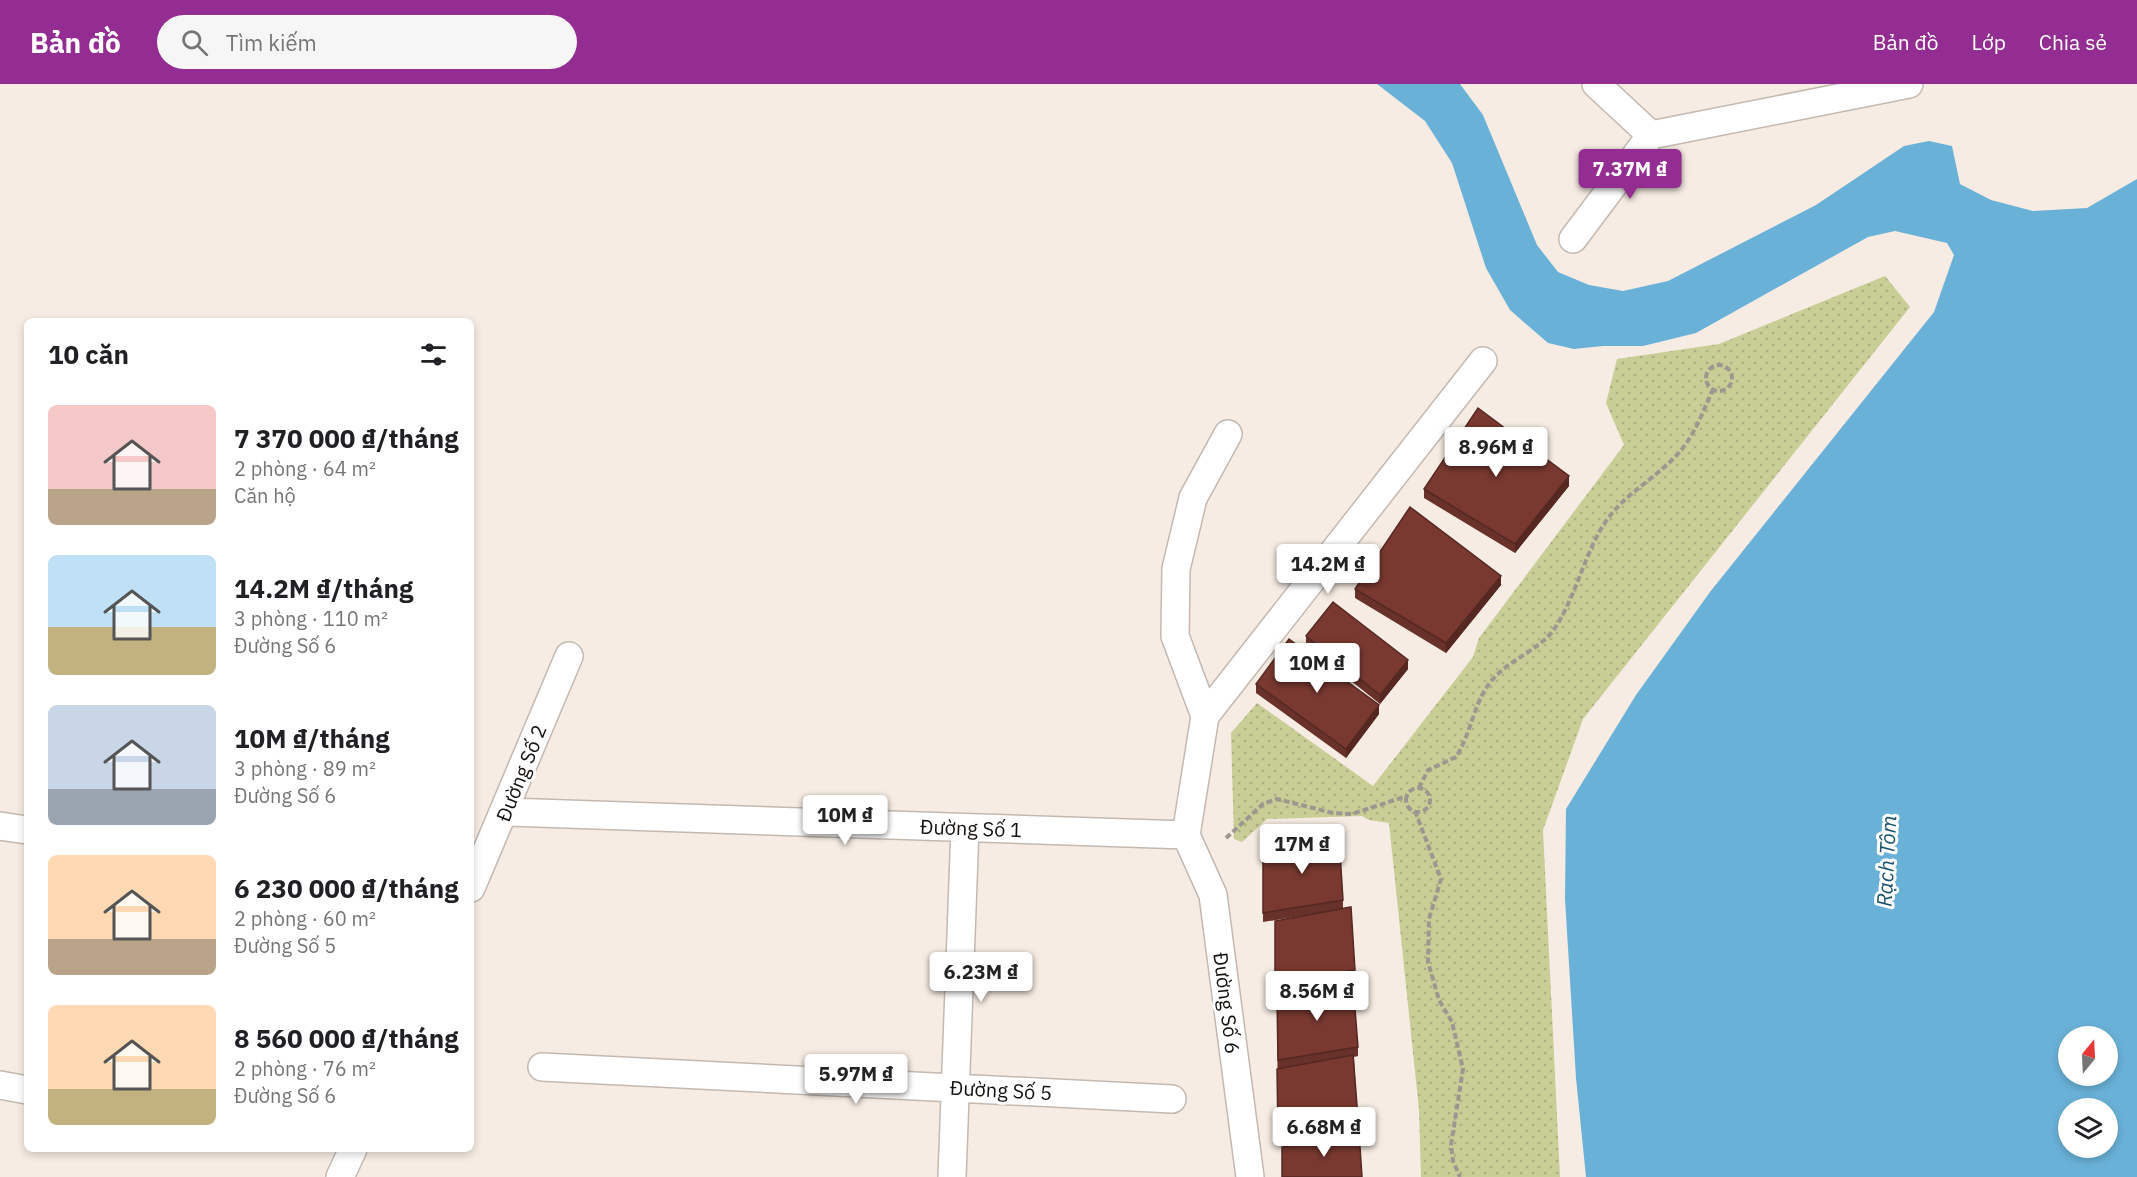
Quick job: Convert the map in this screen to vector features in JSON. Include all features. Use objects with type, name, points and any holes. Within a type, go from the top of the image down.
[{"type":"street","points":[[1596,84],[1651,135]]},
{"type":"street","points":[[1574,239],[1651,135],[1910,84]]},
{"type":"street","points":[[1186,835],[1205,716],[1483,361]]},
{"type":"street","points":[[1205,716],[1175,636],[1176,569],[1192,498],[1228,434]]},
{"type":"street","name":"Đường Số 2","points":[[474,881],[505,812],[568,656]]},
{"type":"street","name":"Đường Số 1","points":[[505,812],[1186,835]]},
{"type":"street","points":[[0,826],[24,830]]},
{"type":"street","points":[[952,1177],[965,828]]},
{"type":"street","name":"Đường Số 6","points":[[1186,835],[1213,895],[1250,1177]]},
{"type":"street","name":"Đường Số 5","points":[[542,1067],[1172,1099]]},
{"type":"street","points":[[0,1085],[24,1089]]},
{"type":"street","points":[[340,1177],[352,1152]]},
{"type":"path","points":[[1717,365],[1726,367],[1731,373],[1730,385],[1724,391],[1713,389],[1707,381],[1708,373],[1717,365]]},
{"type":"path","points":[[1460,1177],[1453,1161],[1451,1145],[1463,1069],[1452,1022],[1439,1000],[1428,962],[1429,919],[1441,879],[1415,811],[1407,804],[1407,796],[1410,791],[1419,788],[1428,770],[1456,757],[1482,693],[1495,677],[1541,643],[1554,629],[1569,603],[1606,522],[1622,501],[1676,456],[1695,426],[1713,389]]},
{"type":"path","points":[[1415,811],[1426,808],[1429,801],[1427,793],[1419,788]]},
{"type":"path","points":[[1226,838],[1263,804],[1277,799],[1333,813],[1353,814],[1407,796]]},
{"type":"green space","points":[[1885,276],[1910,307],[1583,719],[1543,830],[1560,1177],[1421,1177],[1419,1110],[1389,823],[1369,820],[1362,816],[1267,819],[1242,842],[1234,839],[1231,733],[1257,703],[1373,786],[1473,657],[1479,638],[1624,445],[1606,403],[1617,359],[1719,344]]},
{"type":"water","name":"Rạch Tôm","points":[[1377,84],[1460,84],[1483,115],[1537,245],[1558,272],[1589,285],[1623,291],[1668,281],[1816,205],[1904,146],[1929,141],[1952,146],[1960,184],[1991,200],[2033,211],[2087,208],[2137,179],[2137,1177],[1586,1177],[1576,1078],[1565,899],[1566,809],[1636,695],[1710,592],[1934,312],[1954,255],[1947,243],[1895,231],[1868,237],[1696,333],[1643,346],[1574,349],[1548,343],[1510,310],[1486,268],[1452,163],[1425,121]]},
{"type":"building","points":[[1478,408],[1569,476],[1515,544],[1424,489]]},
{"type":"building","points":[[1410,507],[1501,576],[1446,643],[1355,589]]},
{"type":"building","points":[[1333,602],[1408,660],[1380,695],[1306,636]]},
{"type":"building","points":[[1289,639],[1379,705],[1346,749],[1256,684]]},
{"type":"building","points":[[1339,836],[1343,900],[1263,913],[1263,850]]},
{"type":"building","points":[[1351,907],[1355,970],[1275,983],[1275,921]]},
{"type":"building","points":[[1353,984],[1358,1047],[1278,1060],[1277,998]]},
{"type":"building","points":[[1353,1055],[1358,1118],[1278,1132],[1277,1069]]},
{"type":"building","points":[[1359,1132],[1362,1177],[1282,1177],[1282,1147]]}]
